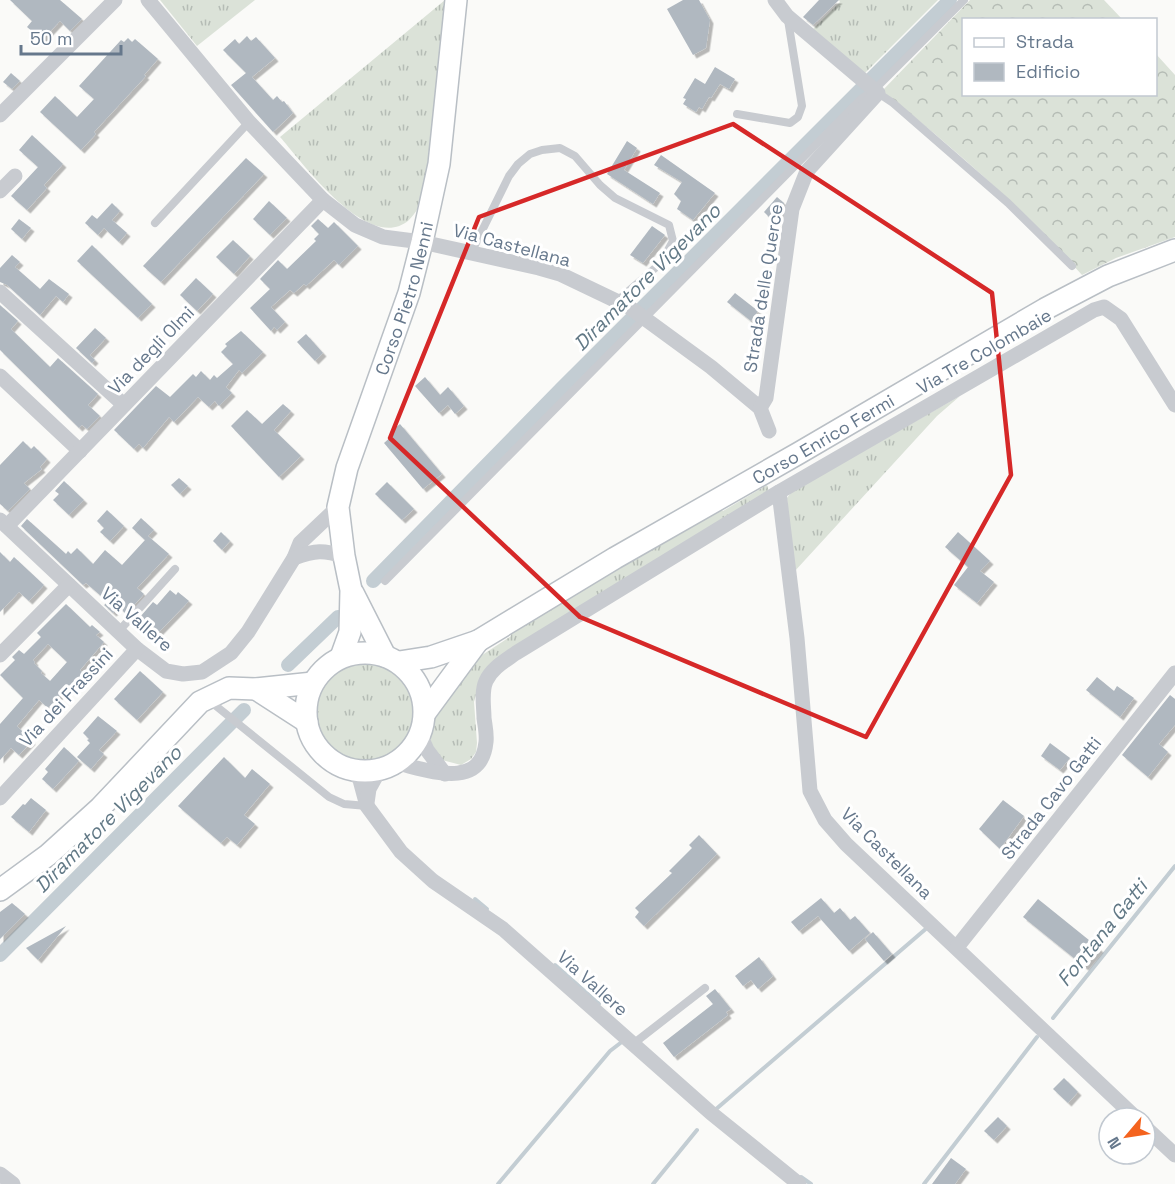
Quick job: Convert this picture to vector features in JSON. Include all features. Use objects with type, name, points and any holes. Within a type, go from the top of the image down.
[{"type":"main road","name":"Corso Pietro Nenni","points":[[341,657],[350,633],[351,590],[338,507],[346,468],[409,293],[422,242],[439,164],[456,0]]},
{"type":"main road","name":"Corso Enrico Fermi","points":[[392,659],[431,657],[478,641],[615,558],[1045,309],[1108,276],[1175,250]]},
{"type":"main road","name":"Corso Pietro Nenni","points":[[351,590],[392,659]]},
{"type":"main road","name":"Corso Enrico Fermi","points":[[425,713],[478,641]]},
{"type":"main road","points":[[363,652],[392,659],[410,672],[418,684],[423,699],[425,713],[420,734],[412,749],[389,766],[367,771],[353,770],[336,764],[323,753],[312,738],[307,722],[307,702],[313,683],[325,668],[341,657],[363,652]]},
{"type":"main road","points":[[0,890],[48,855],[100,808],[200,702],[229,688],[256,689],[313,683]]},
{"type":"main road","points":[[256,689],[307,722]]},
{"type":"street","points":[[0,116],[115,0]]},
{"type":"street","name":"Via Castellana","points":[[148,0],[249,122],[323,200],[355,225],[383,237],[422,242],[560,274],[623,304],[711,367],[760,408],[769,431]]},
{"type":"street","points":[[775,0],[787,16],[871,87]]},
{"type":"street","name":"Strada delle Querce","points":[[760,408],[766,398],[792,209],[807,171],[871,87]]},
{"type":"street","points":[[0,191],[15,176]]},
{"type":"street","name":"Via degli Olmi","points":[[3,523],[80,451],[323,200]]},
{"type":"street","points":[[0,292],[124,405]]},
{"type":"street","name":"Via Tre Colombaie","points":[[779,492],[1083,316],[1104,307],[1121,319],[1175,405]]},
{"type":"street","points":[[0,376],[80,451]]},
{"type":"street","points":[[367,806],[369,789],[389,766],[445,774],[458,774],[469,770],[480,761],[486,742],[484,684],[492,670],[779,492]]},
{"type":"street","name":"Via Castellana","points":[[779,492],[797,638],[810,790],[825,820],[846,844],[1123,1106]]},
{"type":"street","name":"Via Vallere","points":[[3,523],[137,649],[166,670],[183,674],[202,672],[231,653],[248,632],[294,558],[300,543],[338,507]]},
{"type":"street","points":[[294,558],[316,550],[326,550],[344,556]]},
{"type":"street","points":[[0,655],[69,585]]},
{"type":"street","name":"Via dei Frassini","points":[[0,798],[137,649]]},
{"type":"street","name":"Strada Cavo Gatti","points":[[957,947],[1175,673]]},
{"type":"street","points":[[420,734],[431,756],[445,774]]},
{"type":"street","name":"Via Vallere","points":[[353,770],[360,780],[367,806],[401,852],[425,874],[503,929],[711,1113],[799,1184]]},
{"type":"street","points":[[1157,1138],[1175,1155]]},
{"type":"street","points":[[0,1174],[13,1184]]},
{"type":"lane","points":[[385,581],[871,87],[964,0]]},
{"type":"lane","points":[[737,114],[790,123],[798,117],[802,106],[787,16]]},
{"type":"lane","points":[[871,87],[902,110],[1000,196],[1072,267]]},
{"type":"lane","points":[[155,223],[249,122]]},
{"type":"lane","points":[[471,253],[509,177],[518,164],[530,154],[560,148],[574,156],[615,198],[669,225],[673,241],[661,263],[623,304]]},
{"type":"lane","points":[[118,632],[175,569]]},
{"type":"lane","points":[[216,706],[329,797],[344,804],[367,806]]},
{"type":"lane","points":[[633,1044],[705,988]]},
{"type":"highlighted area","points":[[733,124],[992,293],[1011,475],[866,737],[580,617],[390,438],[479,217]]},
{"type":"green space","points":[[160,0],[255,0],[197,46]]},
{"type":"green space","points":[[445,0],[424,197],[409,220],[393,228],[375,225],[356,216],[338,201],[280,137]]},
{"type":"green space","points":[[839,0],[938,0],[863,75],[812,30],[840,2]]},
{"type":"green space","points":[[970,0],[1104,0],[1121,18],[962,18],[962,96],[1157,96],[1157,55],[1175,75],[1175,237],[1116,258],[1082,275],[986,179],[882,91]]},
{"type":"green space","points":[[960,396],[937,416],[794,572],[787,498],[792,491]]},
{"type":"green space","points":[[767,485],[769,492],[480,678],[474,702],[476,752],[471,759],[461,765],[442,760],[432,747],[430,735],[435,715],[470,663],[511,636],[510,633],[720,509],[723,511]]},
{"type":"green space","points":[[354,662],[374,662],[400,676],[411,693],[414,712],[411,731],[400,748],[374,762],[354,762],[336,754],[322,740],[314,722],[314,702],[322,684],[336,670]]},
{"type":"building","points":[[10,0],[60,0],[82,19],[70,31],[60,21],[42,40],[27,27],[32,21]]},
{"type":"building","points":[[683,0],[699,0],[710,20],[706,48],[693,55],[667,9]]},
{"type":"building","points":[[819,0],[839,0],[813,25],[803,17]]},
{"type":"building","points":[[247,36],[251,41],[256,37],[275,58],[252,77],[273,100],[277,96],[293,113],[273,132],[231,85],[246,73],[223,50],[235,39],[239,44]]},
{"type":"building","points":[[128,38],[132,42],[135,39],[158,59],[144,75],[146,76],[94,132],[96,134],[81,150],[40,112],[55,96],[77,117],[94,99],[79,86],[121,40],[124,42]]},
{"type":"building","points":[[715,67],[735,79],[729,89],[720,84],[702,109],[699,107],[696,112],[683,104],[686,99],[683,98],[695,78],[705,84]]},
{"type":"building","points":[[11,73],[20,81],[12,89],[3,82]]},
{"type":"building","points":[[32,135],[63,164],[44,185],[47,188],[27,210],[11,196],[38,167],[19,150]]},
{"type":"building","points":[[627,141],[637,148],[624,170],[660,193],[653,204],[607,174]]},
{"type":"building","points":[[661,155],[715,193],[693,220],[677,209],[681,201],[674,194],[682,182],[654,165]]},
{"type":"building","points":[[246,158],[264,174],[161,282],[143,266]]},
{"type":"building","points":[[777,197],[784,203],[782,211],[773,221],[764,212]]},
{"type":"building","points":[[269,201],[287,218],[270,235],[253,219]]},
{"type":"building","points":[[112,203],[120,211],[112,220],[127,233],[119,242],[104,228],[98,235],[85,223],[92,215],[97,219]]},
{"type":"building","points":[[19,219],[31,228],[22,239],[11,229]]},
{"type":"building","points":[[318,219],[328,228],[334,222],[358,246],[339,265],[334,260],[306,286],[304,284],[294,293],[290,290],[271,307],[285,322],[277,330],[274,327],[271,331],[250,308],[270,289],[260,279],[278,260],[287,269],[316,241],[314,239],[319,234],[311,226]]},
{"type":"building","points":[[652,226],[665,235],[643,263],[630,255]]},
{"type":"building","points":[[233,240],[250,256],[234,274],[216,257]]},
{"type":"building","points":[[92,245],[152,304],[138,318],[77,261]]},
{"type":"building","points":[[12,255],[20,262],[15,267],[40,289],[49,279],[69,294],[63,302],[56,296],[40,315],[7,285],[0,282],[0,268]]},
{"type":"building","points":[[196,278],[213,294],[197,311],[180,295]]},
{"type":"building","points":[[735,293],[758,311],[751,321],[727,302]]},
{"type":"building","points":[[0,305],[18,321],[11,329],[50,367],[58,358],[98,394],[88,405],[100,416],[87,429],[82,425],[79,428],[0,350]]},
{"type":"building","points":[[95,328],[106,338],[90,355],[95,360],[92,363],[76,348]]},
{"type":"building","points":[[241,331],[263,352],[242,373],[239,370],[226,387],[232,393],[219,406],[215,401],[209,407],[198,397],[174,422],[169,417],[143,448],[139,444],[134,449],[114,430],[156,386],[170,397],[193,374],[196,377],[201,371],[210,380],[214,375],[217,378],[233,364],[221,352],[227,346],[225,344]]},
{"type":"building","points":[[306,334],[323,353],[315,361],[297,342]]},
{"type":"building","points":[[425,377],[440,395],[448,387],[464,406],[455,414],[448,405],[439,413],[415,386]]},
{"type":"building","points":[[283,404],[291,411],[274,430],[301,456],[279,477],[231,426],[247,410],[262,424]]},
{"type":"building","points":[[400,424],[442,474],[423,489],[384,443],[393,435],[390,432]]},
{"type":"building","points":[[23,441],[31,449],[34,446],[47,459],[40,467],[42,469],[24,483],[30,489],[8,511],[0,504],[0,465]]},
{"type":"building","points":[[179,478],[188,486],[180,494],[171,485]]},
{"type":"building","points":[[64,481],[84,500],[69,515],[53,500],[59,494],[55,491]]},
{"type":"building","points":[[387,482],[414,509],[402,520],[375,494]]},
{"type":"building","points":[[107,510],[124,526],[110,541],[100,532],[104,528],[97,521]]},
{"type":"building","points":[[141,518],[154,530],[148,536],[169,554],[137,588],[144,594],[126,614],[119,607],[113,613],[104,605],[108,602],[86,583],[83,585],[21,526],[27,519],[66,554],[68,551],[71,554],[77,548],[93,564],[105,550],[122,565],[145,540],[132,528]]},
{"type":"building","points":[[221,532],[230,541],[222,550],[213,541]]},
{"type":"building","points":[[958,532],[990,561],[980,571],[994,582],[977,603],[954,585],[968,567],[945,547]]},
{"type":"building","points":[[0,552],[10,562],[14,557],[44,585],[29,601],[19,592],[0,612]]},
{"type":"building","points":[[170,590],[176,595],[178,592],[189,601],[158,633],[140,617],[153,602],[157,605]]},
{"type":"building","points":[[66,604],[90,627],[92,625],[100,632],[96,635],[104,642],[80,670],[83,673],[64,694],[63,692],[48,708],[39,700],[17,726],[32,741],[19,755],[11,748],[0,760],[0,724],[23,698],[0,675],[15,660],[12,657],[19,650],[24,654],[41,637],[37,633]],"holes":[[[48,644],[67,662],[50,681],[41,673],[42,671],[33,660]]]},
{"type":"building","points":[[140,671],[163,692],[137,720],[114,699]]},
{"type":"building","points":[[1097,677],[1114,691],[1117,686],[1134,698],[1120,717],[1086,690]]},
{"type":"building","points":[[1170,695],[1175,699],[1175,725],[1159,744],[1168,752],[1148,777],[1122,755]]},
{"type":"building","points":[[98,716],[117,731],[99,750],[104,754],[91,769],[77,757],[90,743],[83,733]]},
{"type":"building","points":[[1050,743],[1070,758],[1060,770],[1041,756]]},
{"type":"building","points":[[64,747],[79,761],[53,789],[42,779],[48,772],[45,769]]},
{"type":"building","points":[[224,757],[245,778],[252,769],[270,784],[244,815],[255,824],[237,845],[227,837],[221,843],[178,806]]},
{"type":"building","points":[[31,798],[46,810],[29,832],[11,817]]},
{"type":"building","points":[[1003,800],[1024,816],[1000,849],[979,829]]},
{"type":"building","points":[[699,835],[717,854],[644,926],[635,917],[639,912],[635,908],[672,873],[669,871],[692,848],[689,845]]},
{"type":"building","points":[[821,898],[834,913],[840,908],[850,920],[855,916],[870,933],[849,951],[818,916],[799,931],[791,922]]},
{"type":"building","points":[[1038,899],[1100,949],[1085,967],[1023,917]]},
{"type":"building","points":[[12,903],[25,914],[0,939],[0,912]]},
{"type":"building","points":[[66,926],[38,960],[26,948]]},
{"type":"building","points":[[873,932],[892,954],[884,961],[865,939]]},
{"type":"building","points":[[759,957],[773,976],[758,989],[751,980],[743,986],[735,976]]},
{"type":"building","points":[[715,989],[731,1009],[726,1012],[728,1015],[674,1057],[663,1043],[713,1004],[706,996]]},
{"type":"building","points":[[1064,1078],[1078,1092],[1068,1103],[1053,1089]]},
{"type":"building","points":[[998,1117],[1007,1126],[994,1140],[984,1131]]},
{"type":"building","points":[[951,1158],[966,1169],[955,1184],[932,1184]]},
{"type":"waterway","name":"Diramatore Vigevano","points":[[373,581],[561,389],[950,0]]},
{"type":"waterway","name":"Diramatore Vigevano","points":[[288,665],[338,617]]},
{"type":"waterway","name":"Diramatore Vigevano","points":[[0,955],[244,710]]},
{"type":"waterway","name":"Fontana Gatti","points":[[1053,1018],[1175,866]]},
{"type":"waterway","points":[[475,899],[487,909]]},
{"type":"waterway","points":[[715,1110],[928,927]]},
{"type":"waterway","points":[[555,965],[599,1004]]},
{"type":"waterway","name":"Fontana Gatti","points":[[924,1184],[1037,1037]]},
{"type":"waterway","points":[[498,1184],[610,1051],[623,1041]]},
{"type":"waterway","points":[[653,1184],[697,1130]]},
{"type":"waterway","points":[[801,1177],[811,1184]]}]
